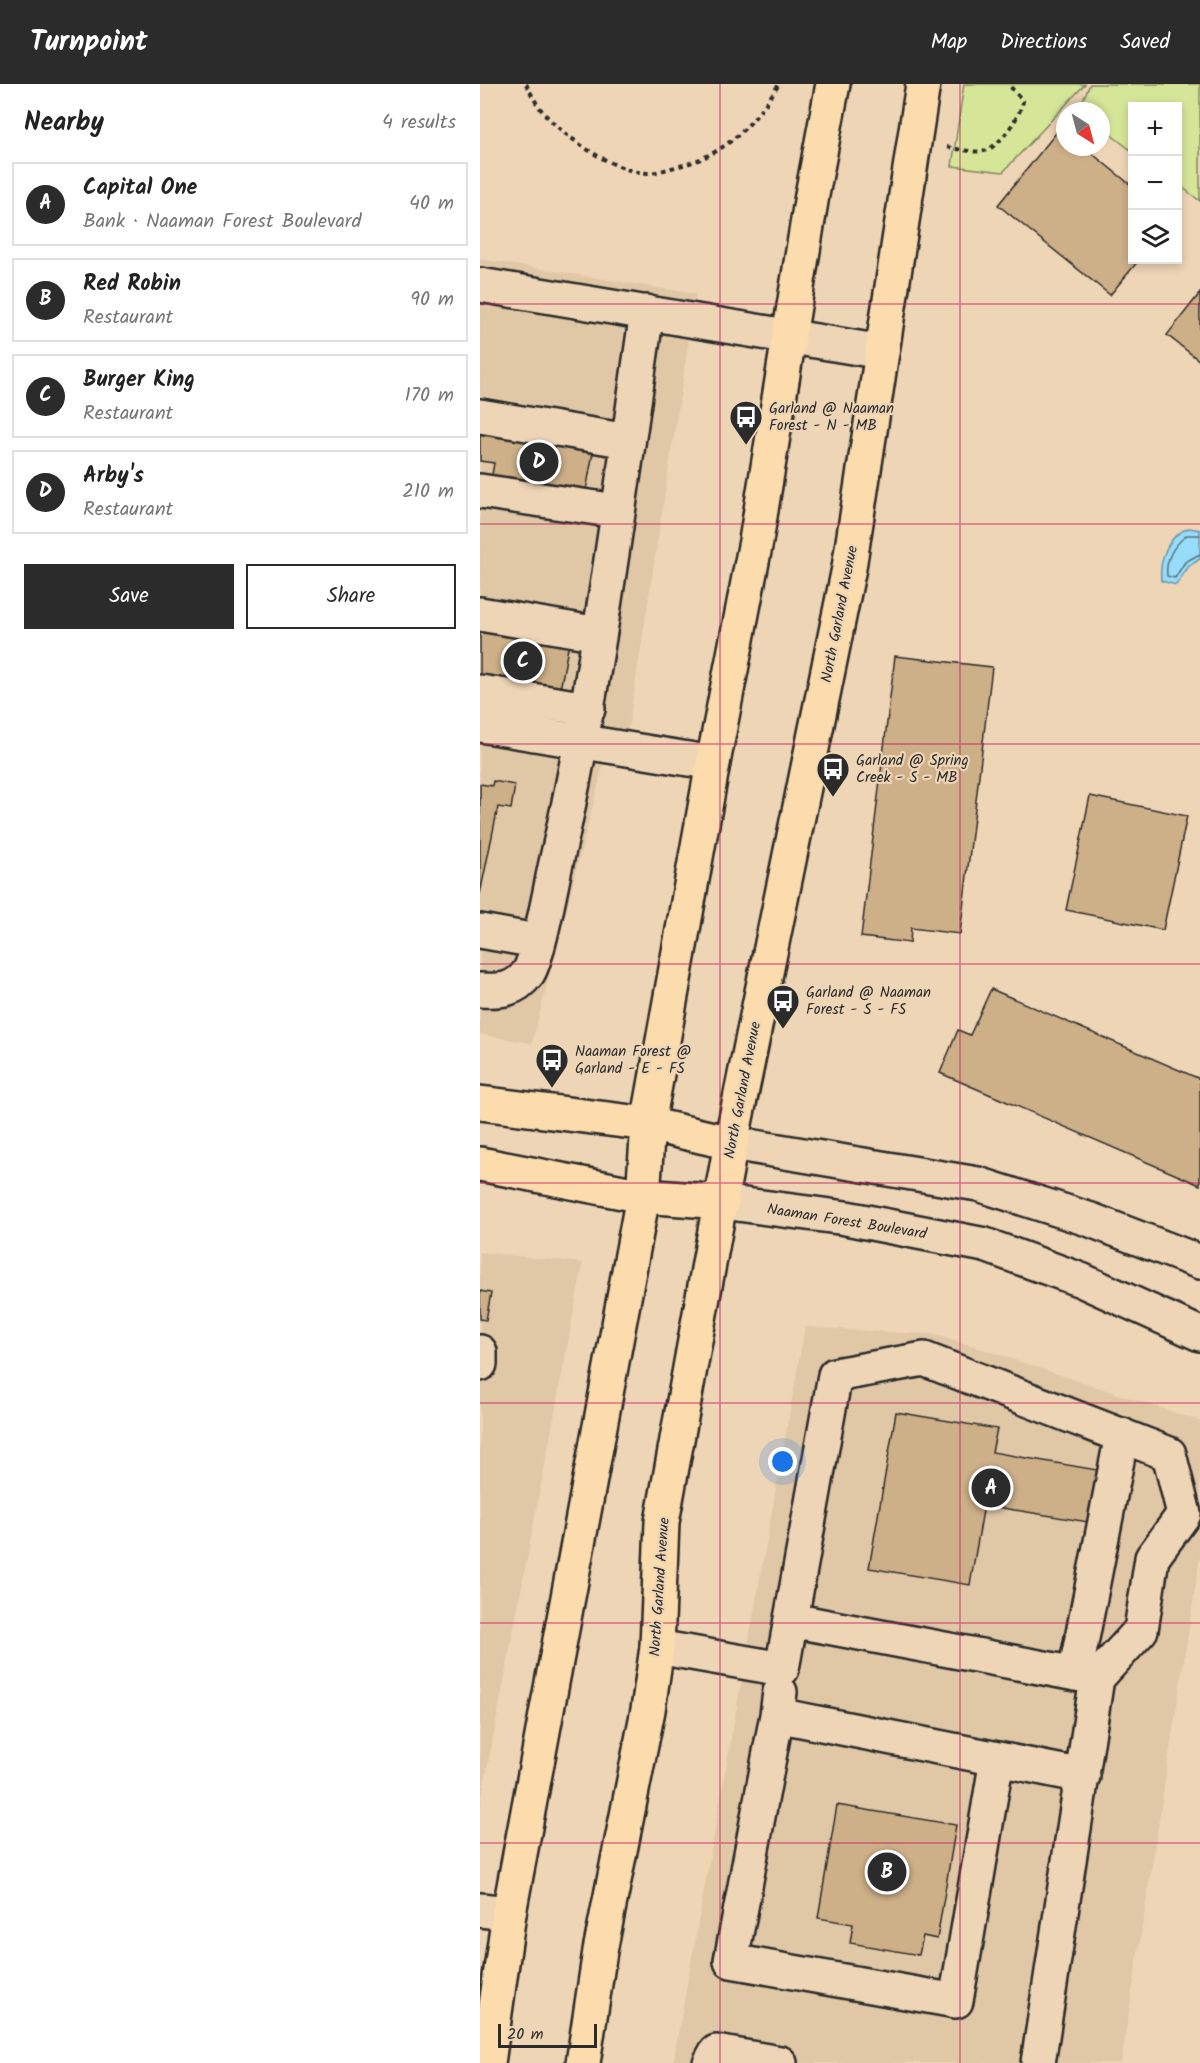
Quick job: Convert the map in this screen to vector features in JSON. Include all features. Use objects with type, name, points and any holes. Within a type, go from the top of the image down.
[{"type":"main road","points":[[488,2063],[494,1912],[643,1197],[648,1124],[713,763],[756,541],[833,84]]},
{"type":"main road","name":"North Garland Avenue","points":[[583,2063],[600,1950],[648,1710],[657,1647],[662,1522],[731,1143],[849,568],[923,84]]},
{"type":"main road","points":[[480,1103],[648,1124],[731,1143]]},
{"type":"main road","name":"Naaman Forest Boulevard","points":[[480,1164],[643,1197],[722,1202]]},
{"type":"street","points":[[480,285],[882,352]]},
{"type":"street","points":[[480,990],[504,992],[519,984],[530,971],[583,741],[646,312]]},
{"type":"street","points":[[480,416],[628,441]]},
{"type":"street","points":[[480,491],[617,512]]},
{"type":"street","points":[[480,614],[599,634]]},
{"type":"street","points":[[480,692],[588,709]]},
{"type":"street","points":[[480,725],[583,741],[670,758],[713,763]]},
{"type":"street","points":[[480,931],[537,940]]},
{"type":"street","points":[[731,1143],[978,1184],[1091,1220],[1200,1262]]},
{"type":"street","name":"Naaman Forest Boulevard","points":[[722,1202],[846,1218],[985,1245],[1081,1280],[1200,1334]]},
{"type":"street","points":[[480,1352],[480,1364]]},
{"type":"street","points":[[997,1759],[956,2001],[731,1961],[777,1715],[782,1670],[835,1375],[924,1359],[1169,1454],[1192,1518],[1152,1557],[1141,1630],[1086,1676]]},
{"type":"street","points":[[1038,2063],[1083,1776],[1086,1676],[1122,1435]]},
{"type":"street","points":[[791,1620],[1086,1676]]},
{"type":"street","points":[[657,1647],[782,1670]]},
{"type":"street","points":[[777,1715],[1083,1776]]},
{"type":"street","points":[[710,2063],[717,2052],[780,2063]]},
{"type":"path","points":[[526,84],[543,111],[569,135],[609,163],[648,173],[692,164],[724,148],[747,129],[779,84]]},
{"type":"path","points":[[940,145],[984,151],[998,142],[1022,108],[1023,101],[1008,84]]},
{"type":"shaded area","points":[[480,259],[696,294],[628,730],[480,705]]},
{"type":"shaded area","points":[[480,737],[604,762],[532,1043],[480,1034]]},
{"type":"shaded area","points":[[480,1252],[583,1263],[480,1807]]},
{"type":"shaded area","points":[[805,1327],[939,1335],[1200,1421],[1200,1557],[1121,2063],[673,2063]]},
{"type":"green space","points":[[964,84],[1085,84],[1068,102],[1056,102],[1056,115],[1003,172],[952,166]]},
{"type":"green space","points":[[1090,84],[1200,84],[1200,201],[1182,187],[1182,102],[1128,102],[1128,148],[1110,134],[1110,102],[1082,102]]},
{"type":"water","points":[[1189,528],[1200,530],[1200,559],[1189,566],[1176,585],[1161,581],[1161,565],[1166,549],[1175,536]]},
{"type":"building","points":[[1056,133],[1056,156],[1095,156],[1128,183],[1128,264],[1136,264],[1110,295],[998,205]]},
{"type":"building","points":[[1200,293],[1200,361],[1167,335]]},
{"type":"building","points":[[480,428],[594,447],[586,491],[528,488],[529,481],[492,475],[494,463],[480,461]]},
{"type":"building","points":[[480,626],[569,643],[559,695],[480,680]]},
{"type":"building","points":[[895,656],[992,667],[960,934],[911,928],[910,943],[861,937]]},
{"type":"building","points":[[493,781],[515,785],[511,809],[498,807],[480,894],[480,784],[492,786]]},
{"type":"building","points":[[1090,796],[1187,816],[1163,930],[1066,910]]},
{"type":"building","points":[[991,989],[1200,1079],[1200,1185],[940,1073],[958,1030],[970,1035]]},
{"type":"building","points":[[480,1291],[491,1293],[486,1320],[480,1319]]},
{"type":"building","points":[[896,1412],[997,1429],[992,1452],[1103,1471],[1094,1523],[984,1505],[970,1585],[869,1568]]},
{"type":"building","points":[[837,1805],[956,1825],[937,1939],[923,1936],[919,1955],[850,1943],[853,1924],[818,1918]]},
{"type":"place","name":"Garland @ Naaman Forest - N - MB","points":[[746,446]]},
{"type":"place","name":"Arby's","points":[[539,462]]},
{"type":"place","name":"Burger King","points":[[523,661]]},
{"type":"place","name":"Garland @ Spring Creek - S - MB","points":[[833,798]]},
{"type":"place","name":"Garland @ Naaman Forest - S - FS","points":[[783,1030]]},
{"type":"place","name":"Naaman Forest @ Garland - E - FS","points":[[552,1089]]},
{"type":"place","name":"Capital One","points":[[991,1488]]},
{"type":"place","name":"Red Robin","points":[[887,1872]]}]
